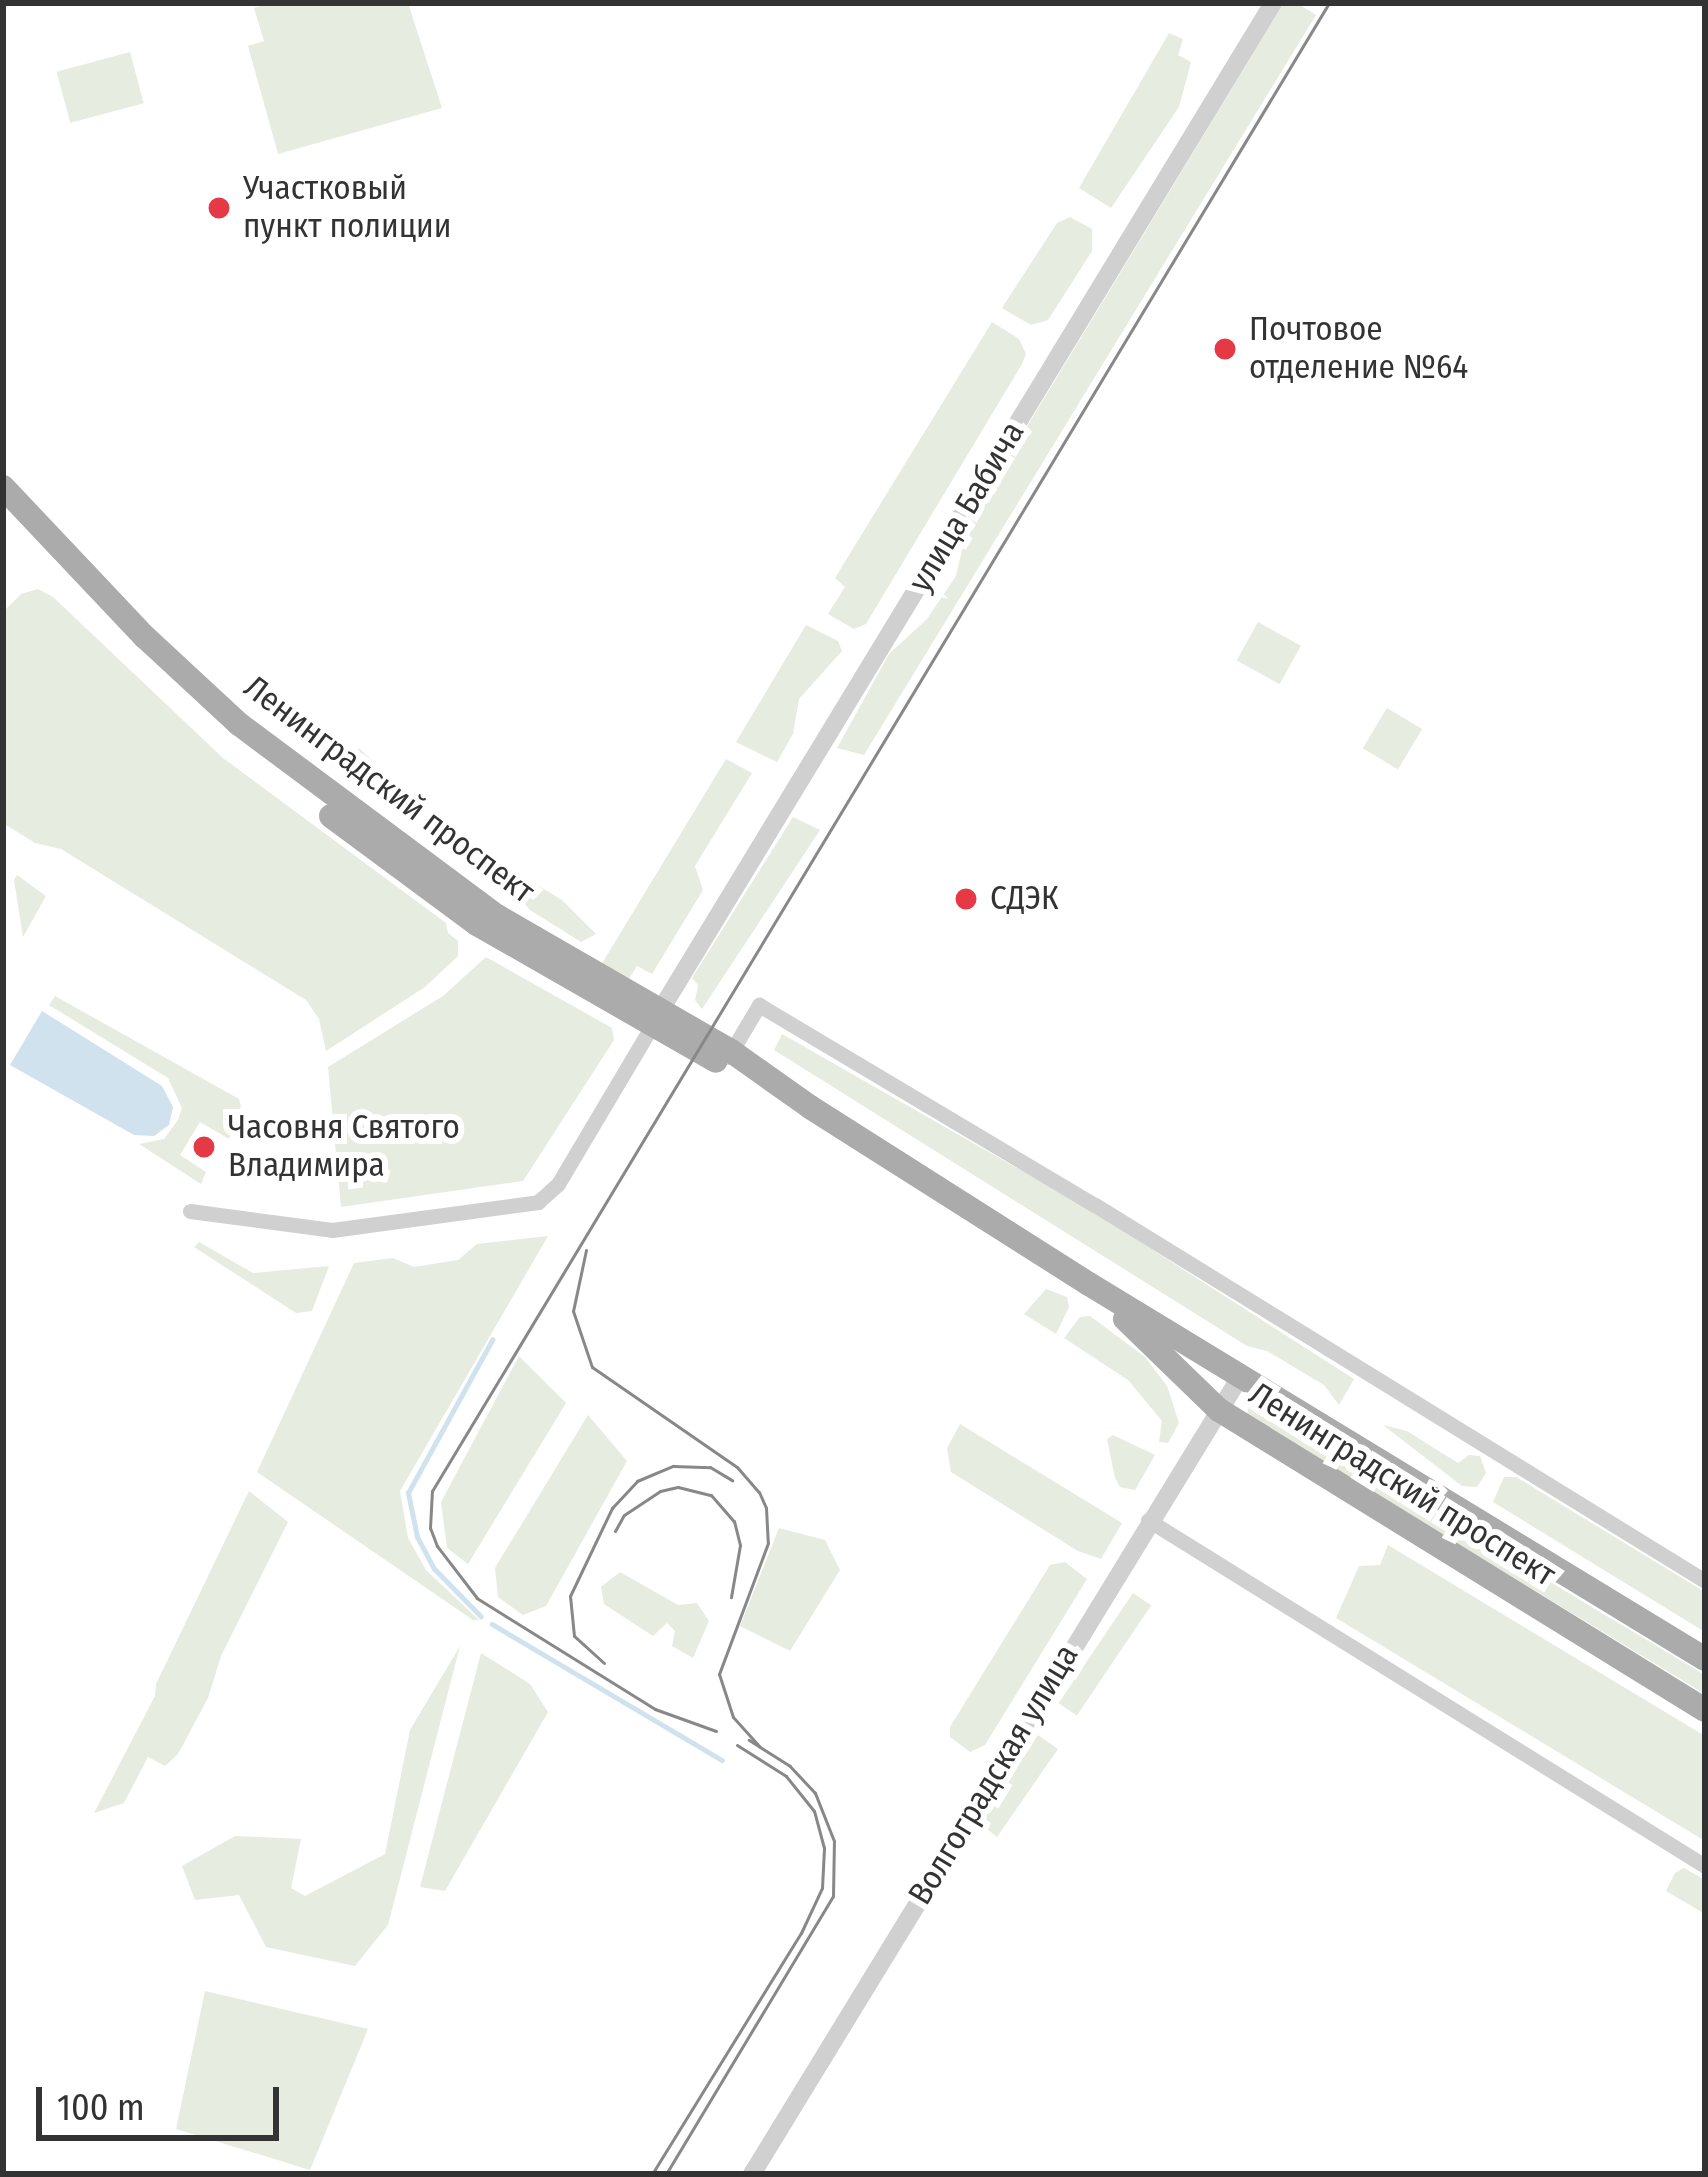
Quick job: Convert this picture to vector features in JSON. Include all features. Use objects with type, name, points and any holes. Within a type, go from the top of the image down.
[{"type":"main road","name":"Ленинградский проспект","points":[[3,487],[145,637],[291,766],[497,916],[656,1019]]},
{"type":"main road","name":"Ленинградский проспект","points":[[3,511],[181,693],[280,778],[477,924],[810,1107],[1089,1284],[1705,1659]]},
{"type":"main road","name":"Ленинградский проспект","points":[[1089,1284],[1219,1409],[1705,1710]]},
{"type":"street","name":"улица Бабича","points":[[656,1019],[1273,3]]},
{"type":"street","points":[[727,1058],[759,1005],[1095,1205],[1705,1581]]},
{"type":"street","points":[[190,1210],[350,1229],[521,1207],[544,1199],[656,1019]]},
{"type":"street","name":"Волгоградская улица","points":[[752,2174],[1148,1520],[1240,1377]]},
{"type":"street","points":[[1148,1520],[1705,1866]]},
{"type":"shaded area","points":[[272,3],[408,3],[442,108],[278,154],[248,46],[264,41],[254,8]]},
{"type":"shaded area","points":[[1297,3],[1316,15],[864,755],[837,748],[889,654],[927,619],[956,576],[968,524],[1282,6]]},
{"type":"shaded area","points":[[1169,33],[1183,39],[1178,55],[1191,62],[1179,107],[1111,208],[1079,188]]},
{"type":"shaded area","points":[[130,52],[144,103],[70,123],[57,72]]},
{"type":"shaded area","points":[[1070,217],[1092,229],[1092,251],[1048,320],[1031,325],[1002,308],[1057,223]]},
{"type":"shaded area","points":[[992,322],[1019,339],[1026,354],[1022,364],[866,624],[854,629],[828,614],[845,587],[835,578]]},
{"type":"shaded area","points":[[38,589],[53,597],[223,758],[446,923],[448,933],[458,941],[458,956],[425,987],[326,1051],[319,1019],[306,1000],[61,849],[35,843],[3,823],[3,612],[21,594]]},
{"type":"shaded area","points":[[1258,622],[1301,646],[1280,684],[1237,660]]},
{"type":"shaded area","points":[[806,625],[838,641],[842,651],[799,699],[793,734],[777,762],[736,742]]},
{"type":"shaded area","points":[[1387,708],[1422,729],[1398,769],[1363,748]]},
{"type":"shaded area","points":[[324,743],[360,749],[388,775],[389,798],[371,796],[327,762],[318,751]]},
{"type":"shaded area","points":[[726,759],[752,773],[695,866],[703,890],[652,974],[637,966],[625,985],[598,970]]},
{"type":"shaded area","points":[[793,817],[820,830],[702,1009],[695,1000],[698,985],[692,978]]},
{"type":"shaded area","points":[[17,875],[46,896],[23,937],[14,880]]},
{"type":"shaded area","points":[[529,880],[562,900],[596,934],[581,942],[530,910],[515,893],[516,885]]},
{"type":"shaded area","points":[[486,957],[612,1028],[614,1040],[523,1181],[341,1207],[328,1067],[443,996]]},
{"type":"shaded area","points":[[55,996],[239,1099],[241,1106],[229,1139],[200,1122],[180,1155],[206,1172],[201,1184],[139,1144],[164,1139],[178,1120],[182,1108],[168,1078],[49,1005]]},
{"type":"shaded area","points":[[782,1034],[1092,1211],[1354,1379],[1339,1405],[1324,1385],[1267,1351],[1247,1346],[774,1050]]},
{"type":"shaded area","points":[[548,1236],[400,1491],[408,1538],[426,1570],[479,1620],[473,1620],[257,1472],[354,1263],[393,1258],[414,1267],[458,1260],[477,1244]]},
{"type":"shaded area","points":[[199,1242],[253,1273],[329,1266],[312,1311],[296,1313],[194,1247]]},
{"type":"shaded area","points":[[1046,1289],[1067,1297],[1069,1307],[1056,1334],[1024,1314]]},
{"type":"shaded area","points":[[1090,1316],[1145,1357],[1167,1386],[1179,1423],[1168,1443],[1159,1442],[1162,1421],[1128,1380],[1064,1338],[1080,1317]]},
{"type":"shaded area","points":[[519,1356],[566,1403],[468,1564],[447,1548],[441,1502]]},
{"type":"shaded area","points":[[1251,1402],[1705,1675],[1705,1694],[1247,1414]]},
{"type":"shaded area","points":[[588,1415],[627,1461],[546,1606],[523,1615],[498,1597],[495,1568]]},
{"type":"shaded area","points":[[960,1424],[1122,1523],[1101,1559],[1078,1551],[951,1472],[947,1448]]},
{"type":"shaded area","points":[[1383,1425],[1407,1431],[1458,1463],[1469,1455],[1480,1456],[1486,1473],[1477,1487],[1462,1486]]},
{"type":"shaded area","points":[[1113,1435],[1155,1455],[1135,1490],[1120,1487],[1115,1478],[1107,1439]]},
{"type":"shaded area","points":[[1504,1477],[1516,1477],[1705,1592],[1705,1632],[1493,1502]]},
{"type":"shaded area","points":[[249,1491],[288,1522],[221,1656],[208,1698],[178,1754],[165,1766],[148,1757],[124,1803],[94,1813],[155,1696],[156,1684]]},
{"type":"shaded area","points":[[779,1528],[825,1540],[840,1570],[790,1651],[740,1626]]},
{"type":"shaded area","points":[[1388,1545],[1705,1736],[1705,1841],[1336,1618],[1359,1566],[1380,1565]]},
{"type":"shaded area","points":[[1065,1562],[1087,1579],[985,1745],[970,1752],[950,1737],[950,1727],[1050,1565]]},
{"type":"shaded area","points":[[620,1572],[678,1605],[697,1603],[709,1621],[693,1658],[672,1646],[675,1631],[667,1623],[653,1636],[604,1604],[601,1587]]},
{"type":"shaded area","points":[[1133,1593],[1151,1605],[1077,1716],[1059,1703]]},
{"type":"shaded area","points":[[460,1646],[388,1925],[355,1966],[266,1947],[239,1895],[195,1900],[182,1866],[235,1836],[301,1839],[291,1888],[305,1896],[385,1854],[410,1730]]},
{"type":"shaded area","points":[[481,1653],[530,1684],[548,1712],[445,1891],[420,1887]]},
{"type":"shaded area","points":[[1038,1735],[1058,1749],[997,1837],[981,1824]]},
{"type":"shaded area","points":[[1684,1868],[1705,1880],[1705,1914],[1666,1891],[1675,1873]]},
{"type":"shaded area","points":[[205,1991],[368,2029],[310,2170],[176,2129]]},
{"type":"water","points":[[42,1011],[162,1086],[173,1107],[169,1125],[154,1136],[134,1135],[10,1065]]},
{"type":"waterway","points":[[481,1617],[434,1569],[417,1537],[408,1493],[492,1340]]},
{"type":"waterway","points":[[492,1624],[722,1760]]},
{"type":"tram line","points":[[716,1731],[655,1709],[477,1598],[437,1546],[430,1528],[432,1491],[1329,3]]},
{"type":"tram line","points":[[586,1250],[573,1311],[592,1367],[737,1467],[766,1508],[768,1543],[719,1674],[733,1717],[760,1747]]},
{"type":"tram line","points":[[604,1663],[574,1636],[570,1596],[612,1508],[637,1481],[673,1466],[710,1467],[732,1480]]},
{"type":"tram line","points":[[615,1531],[624,1515],[660,1491],[678,1487],[711,1495],[734,1521],[740,1545],[731,1597]]},
{"type":"tram line","points":[[666,2174],[833,1896],[834,1841],[815,1793],[790,1766],[749,1740]]},
{"type":"tram line","points":[[652,2174],[801,1933],[822,1888],[824,1848],[814,1811],[786,1776],[737,1745]]},
{"type":"place","name":"Участковый пункт полиции","points":[[219,208]]},
{"type":"place","name":"Почтовое отделение №64","points":[[1225,349]]},
{"type":"place","name":"СДЭК","points":[[966,899]]},
{"type":"place","name":"Часовня Святого Владимира","points":[[204,1147]]}]
